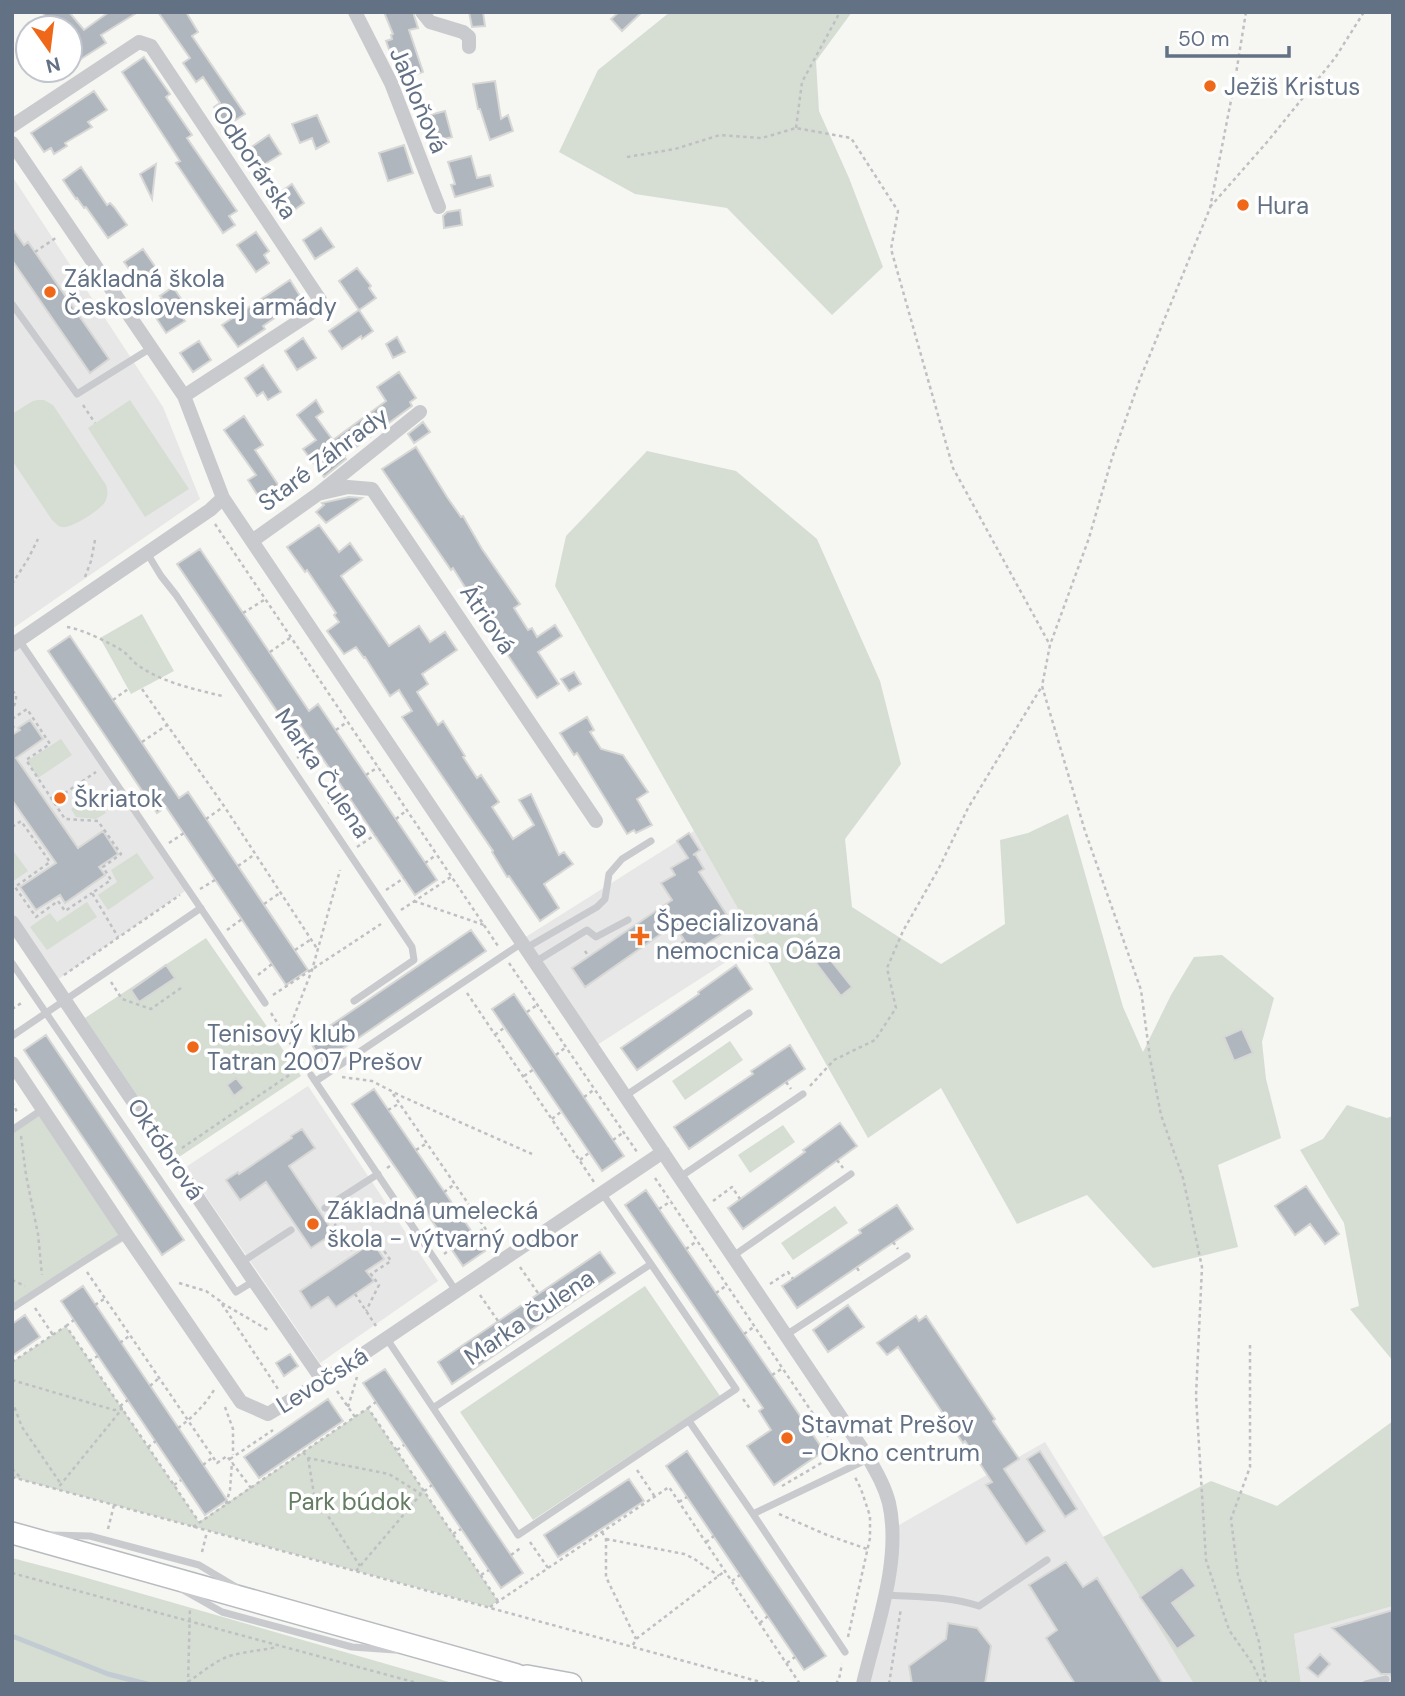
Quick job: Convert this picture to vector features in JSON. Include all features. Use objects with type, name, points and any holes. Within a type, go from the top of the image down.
[{"type":"main road","points":[[14,1533],[514,1674],[571,1684]]},
{"type":"main road","points":[[514,1674],[539,1684]]},
{"type":"street","name":"Jabloňová","points":[[355,12],[391,83],[439,207]]},
{"type":"street","points":[[422,12],[429,22],[463,32],[469,37],[470,47]]},
{"type":"street","name":"Odborárska","points":[[12,126],[139,42],[151,46],[320,300],[316,310],[184,396]]},
{"type":"street","points":[[12,143],[184,396],[223,498],[882,1482],[889,1504],[892,1548],[885,1595],[863,1684]]},
{"type":"street","name":"Staré Záhrady","points":[[252,541],[318,494],[421,412]]},
{"type":"street","name":"Átriová","points":[[318,494],[348,487],[372,489],[596,821]]},
{"type":"street","points":[[16,643],[210,510],[223,498]]},
{"type":"street","name":"Októbrová","points":[[12,922],[254,1282],[326,1380]]},
{"type":"street","name":"Levočská","points":[[12,1063],[240,1402],[268,1414],[326,1380],[383,1335]]},
{"type":"street","points":[[383,1335],[457,1292],[663,1152]]},
{"type":"street","points":[[855,1684],[868,1665]]},
{"type":"street","points":[[868,1665],[872,1684]]},
{"type":"lane","points":[[12,304],[77,394],[151,348]]},
{"type":"lane","name":"Marka Čulena","points":[[148,553],[412,947],[414,960],[354,1001]]},
{"type":"lane","points":[[16,643],[105,766],[265,1002]]},
{"type":"lane","points":[[457,1292],[314,1078],[325,1075],[504,955],[597,907],[605,898],[609,874],[622,859],[651,842]]},
{"type":"lane","points":[[12,1036],[201,908]]},
{"type":"lane","points":[[535,962],[587,930],[596,937],[628,920]]},
{"type":"lane","name":"Októbrová","points":[[12,963],[236,1292],[254,1282]]},
{"type":"lane","points":[[625,1096],[750,1013]]},
{"type":"lane","points":[[680,1177],[803,1094]]},
{"type":"lane","points":[[15,1128],[43,1109]]},
{"type":"lane","points":[[325,1209],[378,1174]]},
{"type":"lane","points":[[733,1256],[851,1174]]},
{"type":"lane","points":[[602,1193],[651,1264]]},
{"type":"lane","points":[[241,1263],[291,1230]]},
{"type":"lane","points":[[12,1308],[126,1234]]},
{"type":"lane","points":[[786,1335],[907,1256]]},
{"type":"lane","name":"Marka Čulena","points":[[433,1408],[651,1264]]},
{"type":"lane","name":"Levočská","points":[[383,1335],[518,1535],[736,1389],[651,1264]]},
{"type":"lane","points":[[688,1421],[845,1652]]},
{"type":"lane","points":[[753,1514],[869,1459]]},
{"type":"lane","points":[[14,1533],[90,1536],[199,1565],[263,1604]]},
{"type":"lane","points":[[885,1595],[933,1597],[979,1606],[1047,1560]]},
{"type":"lane","points":[[145,1570],[222,1612],[352,1647],[435,1652]]},
{"type":"lane","points":[[1366,1684],[1386,1679]]},
{"type":"path","points":[[796,128],[802,82],[840,12]]},
{"type":"path","points":[[803,1094],[834,1060],[875,1040],[896,1008],[887,968],[903,931],[939,868],[968,808],[1042,686],[1050,645],[1089,538],[1112,458],[1140,379],[1210,208],[1246,12]]},
{"type":"path","points":[[1210,208],[1335,58],[1364,12]]},
{"type":"path","points":[[627,157],[675,149],[720,135],[762,138],[796,128],[851,138],[898,211],[891,249],[953,468],[1050,645]]},
{"type":"path","points":[[36,252],[60,235]]},
{"type":"path","points":[[77,394],[95,423]]},
{"type":"path","points":[[210,510],[214,523],[840,1452],[861,1489],[870,1516],[870,1538],[836,1684]]},
{"type":"path","points":[[12,584],[38,539]]},
{"type":"path","points":[[84,579],[96,540]]},
{"type":"path","points":[[243,613],[265,599]]},
{"type":"path","points":[[60,626],[82,631],[123,652],[138,666],[156,675],[184,687],[222,696]]},
{"type":"path","points":[[270,652],[291,638]]},
{"type":"path","points":[[1042,686],[1086,831],[1141,990],[1161,1115],[1183,1178],[1202,1267],[1196,1396],[1206,1560],[1229,1630],[1264,1684]]},
{"type":"path","points":[[113,699],[128,689]]},
{"type":"path","points":[[142,689],[224,806],[318,950]]},
{"type":"path","points":[[12,691],[16,694],[16,700],[12,712]]},
{"type":"path","points":[[12,719],[27,709],[50,744],[26,760],[65,820],[98,821],[121,854],[103,867],[111,880],[65,911],[58,901],[36,917],[15,887],[50,862],[21,821],[12,827]]},
{"type":"path","points":[[336,730],[348,722]]},
{"type":"path","points":[[12,725],[15,729],[12,731]]},
{"type":"path","points":[[142,743],[167,725]]},
{"type":"path","points":[[288,764],[314,746]]},
{"type":"path","points":[[53,801],[105,766]]},
{"type":"path","points":[[366,775],[378,767]]},
{"type":"path","points":[[319,809],[345,792]]},
{"type":"path","points":[[206,819],[224,806]]},
{"type":"path","points":[[396,819],[407,810]]},
{"type":"path","points":[[161,849],[184,833]]},
{"type":"path","points":[[349,853],[374,835]]},
{"type":"path","points":[[238,866],[255,854]]},
{"type":"path","points":[[425,863],[436,855]]},
{"type":"path","points":[[286,1037],[312,970],[340,870]]},
{"type":"path","points":[[314,1078],[265,1002],[451,877]]},
{"type":"path","points":[[378,896],[404,878]]},
{"type":"path","points":[[54,982],[118,937],[190,892],[215,880]]},
{"type":"path","points":[[92,893],[118,937]]},
{"type":"path","points":[[264,904],[280,893]]},
{"type":"path","points":[[414,901],[484,925]]},
{"type":"path","points":[[219,936],[242,919]]},
{"type":"path","points":[[295,950],[311,939]]},
{"type":"path","points":[[664,956],[684,941]]},
{"type":"path","points":[[585,951],[589,957]]},
{"type":"path","points":[[250,981],[272,964]]},
{"type":"path","points":[[106,973],[122,999],[151,1009],[181,989]]},
{"type":"path","points":[[461,984],[602,1193]]},
{"type":"path","points":[[12,1009],[34,995]]},
{"type":"path","points":[[527,1013],[537,1005]]},
{"type":"path","points":[[495,1035],[505,1027]]},
{"type":"path","points":[[556,1055],[566,1047]]},
{"type":"path","points":[[170,1156],[304,1065]]},
{"type":"path","points":[[524,1076],[534,1069]]},
{"type":"path","points":[[325,1075],[372,1080],[533,1154]]},
{"type":"path","points":[[584,1097],[595,1089]]},
{"type":"path","points":[[392,1091],[500,1250]]},
{"type":"path","points":[[388,1110],[400,1103]]},
{"type":"path","points":[[552,1119],[562,1111]]},
{"type":"path","points":[[15,1128],[22,1139],[45,1287]]},
{"type":"path","points":[[613,1139],[624,1132]]},
{"type":"path","points":[[416,1150],[427,1143]]},
{"type":"path","points":[[580,1160],[590,1153]]},
{"type":"path","points":[[444,1192],[455,1184]]},
{"type":"path","points":[[710,1203],[732,1187],[740,1199]]},
{"type":"path","points":[[659,1209],[671,1201]]},
{"type":"path","points":[[325,1209],[351,1250],[373,1235],[391,1261],[371,1274],[379,1285],[366,1311]]},
{"type":"path","points":[[474,1236],[485,1228]]},
{"type":"path","points":[[686,1249],[697,1241]]},
{"type":"path","points":[[81,1263],[217,1463],[227,1456],[251,1488]]},
{"type":"path","points":[[518,1264],[538,1293]]},
{"type":"path","points":[[767,1286],[788,1272],[793,1279]]},
{"type":"path","points":[[156,1276],[206,1291],[267,1330]]},
{"type":"path","points":[[716,1293],[727,1285]]},
{"type":"path","points":[[477,1292],[498,1321]]},
{"type":"path","points":[[355,1294],[383,1335]]},
{"type":"path","points":[[28,1298],[53,1335]]},
{"type":"path","points":[[95,1305],[105,1298]]},
{"type":"path","points":[[220,1301],[280,1391]]},
{"type":"path","points":[[12,1362],[74,1321]]},
{"type":"path","points":[[66,1326],[200,1522]]},
{"type":"path","points":[[744,1334],[755,1326]]},
{"type":"path","points":[[120,1343],[130,1335]]},
{"type":"path","points":[[1251,1345],[1250,1467],[1231,1519],[1238,1575],[1259,1642],[1264,1684]]},
{"type":"path","points":[[21,1350],[24,1354]]},
{"type":"path","points":[[89,1361],[98,1356]]},
{"type":"path","points":[[772,1375],[783,1368]]},
{"type":"path","points":[[348,1407],[358,1372]]},
{"type":"path","points":[[150,1386],[159,1378]]},
{"type":"path","points":[[12,1380],[114,1410],[121,1407]]},
{"type":"path","points":[[326,1380],[355,1417]]},
{"type":"path","points":[[178,1428],[209,1399],[217,1384],[221,1396]]},
{"type":"path","points":[[56,1489],[128,1400]]},
{"type":"path","points":[[12,1401],[22,1427],[61,1484]]},
{"type":"path","points":[[193,1527],[376,1402]]},
{"type":"path","points":[[225,1407],[233,1429],[230,1490],[225,1505]]},
{"type":"path","points":[[368,1408],[498,1601]]},
{"type":"path","points":[[259,1439],[262,1444]]},
{"type":"path","points":[[148,1447],[156,1441]]},
{"type":"path","points":[[397,1450],[404,1444]]},
{"type":"path","points":[[303,1452],[308,1458],[314,1494],[360,1566]]},
{"type":"path","points":[[782,1486],[840,1452]]},
{"type":"path","points":[[203,1465],[213,1457]]},
{"type":"path","points":[[308,1458],[389,1474],[423,1493]]},
{"type":"path","points":[[631,1460],[655,1497]]},
{"type":"path","points":[[12,1469],[23,1480]]},
{"type":"path","points":[[12,1477],[768,1684]]},
{"type":"path","points":[[174,1485],[181,1479]]},
{"type":"path","points":[[356,1571],[432,1485]]},
{"type":"path","points":[[489,1607],[669,1487],[800,1684]]},
{"type":"path","points":[[679,1502],[687,1497]]},
{"type":"path","points":[[764,1509],[867,1549]]},
{"type":"path","points":[[453,1534],[461,1529]]},
{"type":"path","points":[[602,1532],[606,1539],[606,1577],[636,1639]]},
{"type":"path","points":[[706,1542],[713,1536]]},
{"type":"path","points":[[606,1539],[684,1554],[719,1576]]},
{"type":"path","points":[[511,1555],[530,1542],[548,1568]]},
{"type":"path","points":[[481,1576],[489,1570]]},
{"type":"path","points":[[632,1646],[636,1639],[726,1572]]},
{"type":"path","points":[[12,1573],[421,1684]]},
{"type":"path","points":[[732,1581],[740,1575]]},
{"type":"path","points":[[889,1684],[903,1596]]},
{"type":"path","points":[[760,1623],[768,1616]]},
{"type":"path","points":[[188,1683],[219,1661],[235,1654],[280,1646]]},
{"type":"path","points":[[786,1663],[795,1657]]},
{"type":"shaded area","name":"Základná škola Československej armády","points":[[12,176],[163,407],[200,499],[12,629]]},
{"type":"shaded area","points":[[19,640],[188,889],[54,982],[12,922],[12,645]]},
{"type":"shaded area","name":"Špecializovaná nemocnica Oáza","points":[[694,831],[757,942],[594,1047],[521,940]]},
{"type":"shaded area","name":"Základná umelecká škola - výtvarný odbor","points":[[308,1086],[438,1281],[320,1363],[186,1167]]},
{"type":"shaded area","points":[[1045,1442],[1194,1684],[867,1684],[892,1529]]},
{"type":"shaded area","points":[[1393,1606],[1393,1684],[1301,1684],[1294,1634]]},
{"type":"green space","points":[[670,12],[852,12],[816,61],[819,111],[849,178],[883,267],[832,315],[727,208],[635,194],[559,152],[598,70]]},
{"type":"green space","points":[[38,400],[53,405],[107,487],[107,498],[102,505],[85,518],[66,527],[59,526],[52,520],[12,460],[12,414]]},
{"type":"green space","points":[[130,400],[189,489],[145,517],[88,428]]},
{"type":"green space","points":[[647,451],[736,471],[817,539],[880,681],[901,764],[845,839],[852,907],[941,964],[1005,924],[1000,840],[1028,833],[1068,814],[1123,1007],[1143,1052],[1171,995],[1194,957],[1222,955],[1274,998],[1262,1042],[1266,1079],[1281,1138],[1218,1165],[1238,1247],[1153,1268],[1087,1195],[1017,1224],[941,1088],[868,1138],[555,586],[566,536]]},
{"type":"green space","points":[[142,614],[174,671],[131,694],[100,638]]},
{"type":"green space","points":[[61,739],[72,755],[38,778],[27,761]]},
{"type":"green space","points":[[94,794],[106,813],[96,819],[76,817],[71,809]]},
{"type":"green space","points":[[12,849],[28,871],[12,882]]},
{"type":"green space","points":[[137,853],[154,878],[108,910],[98,895],[117,882],[111,870]]},
{"type":"green space","points":[[87,902],[97,917],[47,950],[30,927],[50,913],[57,922]]},
{"type":"green space","name":"Tenisový klub Tatran 2007 Prešov","points":[[206,938],[301,1076],[179,1157],[85,1018]]},
{"type":"green space","points":[[730,1041],[743,1060],[685,1100],[672,1081]]},
{"type":"green space","points":[[1347,1105],[1387,1118],[1393,1116],[1393,1361],[1350,1309],[1359,1306],[1344,1223],[1300,1150],[1323,1139]]},
{"type":"green space","points":[[38,1110],[124,1241],[12,1308],[12,1127]]},
{"type":"green space","points":[[783,1125],[795,1142],[750,1173],[738,1155]]},
{"type":"green space","points":[[835,1206],[848,1223],[793,1260],[781,1243]]},
{"type":"green space","points":[[645,1286],[720,1396],[533,1520],[460,1412]]},
{"type":"green space","name":"Park búdok","points":[[66,1326],[199,1522],[368,1408],[498,1601],[489,1607],[12,1477],[12,1362]]},
{"type":"green space","points":[[1393,1421],[1393,1606],[1294,1634],[1301,1684],[1194,1684],[1103,1537],[1211,1481],[1277,1506]]},
{"type":"green space","points":[[12,1558],[73,1574],[456,1684],[12,1684]]},
{"type":"building","points":[[42,12],[71,14],[44,14]]},
{"type":"building","points":[[109,12],[138,12],[101,35],[106,43],[84,57],[84,30]]},
{"type":"building","points":[[158,12],[186,12],[198,32],[192,36],[245,114],[226,126],[214,107],[220,103],[203,77],[196,82],[183,63],[190,58]]},
{"type":"building","points":[[384,12],[413,12],[418,28],[409,30],[423,72],[400,80],[386,41],[392,39],[393,34]]},
{"type":"building","points":[[469,12],[483,12],[485,26],[472,27]]},
{"type":"building","points":[[619,12],[642,12],[622,31],[611,19]]},
{"type":"building","points":[[144,57],[170,94],[166,97],[192,135],[187,138],[237,211],[229,216],[235,225],[223,233],[176,163],[180,161],[122,72]]},
{"type":"building","points":[[495,81],[501,119],[508,115],[513,131],[490,140],[478,109],[473,84]]},
{"type":"building","points":[[94,91],[107,110],[88,122],[92,127],[65,143],[67,146],[54,154],[51,148],[44,152],[31,133]]},
{"type":"building","points":[[445,111],[452,137],[429,143],[422,117]]},
{"type":"building","points":[[317,115],[329,142],[316,149],[312,138],[300,143],[292,124]]},
{"type":"building","points":[[269,135],[281,154],[262,166],[250,148]]},
{"type":"building","points":[[404,145],[413,173],[388,181],[379,153]]},
{"type":"building","points":[[471,156],[477,178],[490,175],[493,186],[455,197],[451,185],[455,184],[448,162]]},
{"type":"building","points":[[156,164],[152,199],[140,174]]},
{"type":"building","points":[[81,167],[107,205],[110,203],[114,207],[127,225],[108,238],[63,180]]},
{"type":"building","points":[[292,184],[304,203],[286,216],[273,197]]},
{"type":"building","points":[[460,210],[462,225],[444,228],[443,216],[447,212]]},
{"type":"building","points":[[12,228],[24,245],[28,242],[109,359],[90,373],[12,260]]},
{"type":"building","points":[[321,228],[334,247],[315,259],[303,240]]},
{"type":"building","points":[[256,232],[269,251],[264,255],[269,263],[256,272],[237,245]]},
{"type":"building","points":[[143,249],[156,268],[137,280],[124,262]]},
{"type":"building","points":[[357,268],[371,286],[369,288],[376,298],[359,310],[339,281]]},
{"type":"building","points":[[290,280],[302,299],[238,347],[222,325]]},
{"type":"building","points":[[173,287],[184,303],[176,308],[185,321],[166,333],[149,307]]},
{"type":"building","points":[[359,310],[373,331],[342,349],[329,331]]},
{"type":"building","points":[[397,337],[405,352],[393,358],[386,344]]},
{"type":"building","points":[[303,338],[316,358],[297,370],[285,351]]},
{"type":"building","points":[[199,341],[211,360],[193,372],[180,353]]},
{"type":"building","points":[[263,365],[281,392],[268,400],[263,392],[257,396],[245,378]]},
{"type":"building","points":[[399,372],[416,398],[410,402],[412,406],[344,456],[346,459],[324,477],[303,449],[316,440],[297,415],[316,400],[323,412],[316,417],[333,440],[386,401],[377,387]]},
{"type":"building","points":[[244,416],[263,445],[255,450],[279,486],[260,499],[248,480],[256,475],[224,430]]},
{"type":"building","points":[[423,422],[430,432],[414,443],[408,434]]},
{"type":"building","points":[[416,447],[520,604],[514,608],[528,630],[532,628],[537,637],[555,625],[562,636],[538,652],[559,684],[537,698],[473,604],[475,603],[453,568],[451,570],[382,469]]},
{"type":"building","points":[[349,497],[362,498],[326,523],[316,512],[324,505],[322,503]]},
{"type":"building","points":[[319,525],[339,552],[350,543],[362,560],[341,576],[389,646],[419,626],[430,642],[445,632],[457,650],[422,674],[428,684],[417,692],[438,725],[443,721],[477,778],[481,775],[499,802],[492,807],[513,839],[534,825],[519,800],[531,794],[559,855],[564,852],[573,864],[544,884],[559,908],[540,921],[509,876],[507,877],[493,851],[402,717],[412,711],[399,690],[390,696],[356,647],[344,654],[327,631],[339,622],[334,615],[336,613],[307,570],[305,572],[287,547]]},
{"type":"building","points":[[200,549],[309,711],[318,704],[437,880],[415,895],[296,719],[287,726],[177,564]]},
{"type":"building","points":[[70,636],[179,798],[188,792],[308,970],[286,985],[166,807],[157,813],[48,651]]},
{"type":"building","points":[[574,672],[581,684],[569,691],[561,679]]},
{"type":"building","points":[[587,717],[594,730],[590,732],[601,749],[623,755],[648,792],[637,799],[652,825],[636,833],[634,830],[627,834],[577,753],[574,755],[560,733]]},
{"type":"building","points":[[30,720],[43,739],[16,758],[78,848],[103,831],[118,854],[99,867],[105,875],[65,903],[60,895],[36,910],[20,887],[56,863],[12,800],[12,735]]},
{"type":"building","points":[[689,833],[700,850],[693,855],[695,854],[704,869],[699,872],[734,926],[693,953],[674,925],[585,987],[572,968],[672,900],[661,883],[675,875],[671,868],[688,858],[677,841]]},
{"type":"building","points":[[471,930],[486,951],[323,1062],[309,1040]]},
{"type":"building","points":[[817,943],[852,987],[841,996],[807,951]]},
{"type":"building","points":[[166,965],[175,978],[139,1002],[131,990]]},
{"type":"building","points":[[736,965],[752,989],[637,1070],[621,1048]]},
{"type":"building","points":[[514,994],[624,1156],[602,1171],[492,1009]]},
{"type":"building","points":[[1242,1029],[1253,1053],[1234,1061],[1224,1037]]},
{"type":"building","points":[[46,1035],[184,1240],[162,1255],[24,1050]]},
{"type":"building","points":[[790,1045],[805,1069],[689,1149],[674,1127],[753,1074],[751,1071]]},
{"type":"building","points":[[236,1078],[244,1088],[234,1096],[227,1085]]},
{"type":"building","points":[[374,1089],[485,1251],[463,1266],[352,1104]]},
{"type":"building","points":[[840,1123],[857,1146],[743,1229],[728,1208]]},
{"type":"building","points":[[302,1129],[315,1148],[289,1166],[334,1233],[311,1248],[266,1182],[240,1200],[226,1180],[238,1172],[239,1174]]},
{"type":"building","points":[[1306,1186],[1339,1234],[1325,1244],[1310,1224],[1295,1235],[1275,1206]]},
{"type":"building","points":[[646,1190],[824,1451],[774,1485],[747,1446],[771,1430],[759,1411],[763,1408],[625,1205]]},
{"type":"building","points":[[897,1205],[913,1229],[797,1308],[782,1286],[861,1233],[859,1230]]},
{"type":"building","points":[[373,1242],[384,1259],[366,1271],[374,1281],[336,1307],[328,1297],[311,1308],[300,1291]]},
{"type":"building","points":[[600,1252],[615,1273],[452,1384],[438,1362]]},
{"type":"building","points":[[83,1286],[227,1500],[205,1515],[61,1301]]},
{"type":"building","points":[[848,1305],[864,1327],[828,1352],[813,1330]]},
{"type":"building","points":[[25,1315],[40,1337],[12,1356],[12,1324]]},
{"type":"building","points":[[916,1316],[919,1321],[926,1316],[1019,1459],[1004,1469],[1045,1531],[1026,1544],[986,1485],[992,1482],[898,1347],[887,1355],[877,1343]]},
{"type":"building","points":[[290,1354],[298,1366],[284,1376],[276,1363]]},
{"type":"building","points":[[385,1369],[523,1573],[501,1588],[363,1383]]},
{"type":"building","points":[[328,1399],[343,1421],[259,1478],[244,1457]]},
{"type":"building","points":[[687,1451],[826,1656],[804,1670],[666,1466]]},
{"type":"building","points":[[1040,1451],[1077,1509],[1065,1517],[1027,1459]]},
{"type":"building","points":[[629,1479],[644,1501],[558,1557],[544,1535]]},
{"type":"building","points":[[1066,1562],[1083,1587],[1097,1578],[1163,1684],[1075,1684],[1046,1638],[1057,1630],[1029,1585]]},
{"type":"building","points":[[1182,1567],[1196,1586],[1172,1603],[1196,1636],[1177,1649],[1140,1597]]},
{"type":"building","points":[[1393,1610],[1391,1684],[1390,1674],[1381,1674],[1332,1628]]},
{"type":"building","points":[[948,1623],[977,1628],[991,1646],[985,1684],[912,1684],[909,1666],[946,1639]]},
{"type":"building","points":[[1320,1654],[1330,1664],[1318,1677],[1307,1668]]},
{"type":"waterway","points":[[12,1636],[108,1674],[147,1684]]},
{"type":"place","name":"Ježiš Kristus","points":[[1210,86]]},
{"type":"place","name":"Hura","points":[[1243,205]]},
{"type":"place","name":"Základná škola Československej armády","points":[[50,292]]},
{"type":"place","name":"Škriatok","points":[[60,798]]},
{"type":"place","name":"Špecializovaná nemocnica Oáza","points":[[640,936]]},
{"type":"place","name":"Tenisový klub Tatran 2007 Prešov","points":[[193,1047]]},
{"type":"place","name":"Základná umelecká škola - výtvarný odbor","points":[[313,1224]]},
{"type":"place","name":"Stavmat Prešov - Okno centrum","points":[[787,1438]]}]
